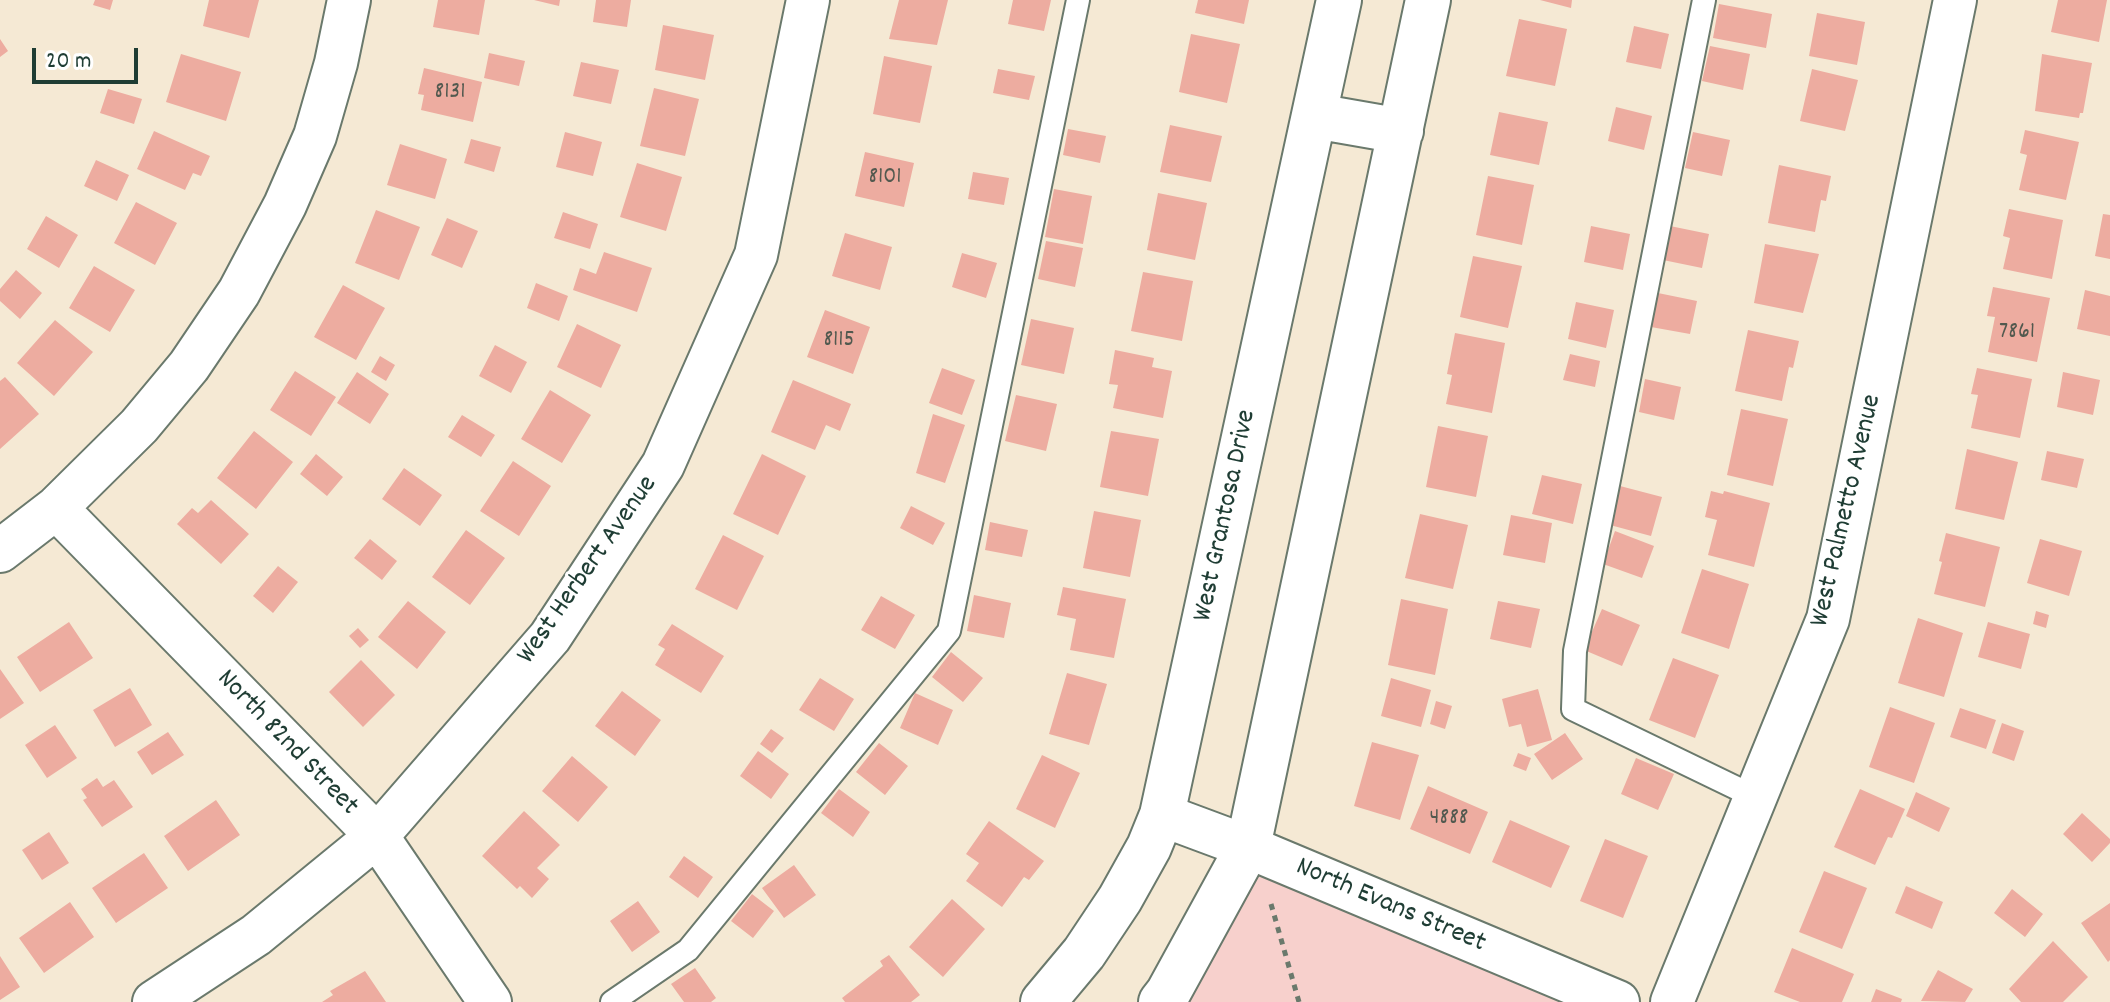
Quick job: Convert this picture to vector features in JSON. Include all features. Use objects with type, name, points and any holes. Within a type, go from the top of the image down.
[{"type":"street","points":[[0,551],[56,508],[139,426],[189,366],[239,292],[285,205],[315,136],[336,63],[349,0]]},
{"type":"street","name":"West Herbert Avenue","points":[[154,1002],[256,935],[377,836],[550,637],[663,465],[756,255],[808,0]]},
{"type":"street","name":"West Grantosa Drive","points":[[1043,1002],[1084,953],[1120,899],[1149,847],[1162,815],[1339,0]]},
{"type":"street","points":[[1161,1002],[1248,847],[1428,0]]},
{"type":"street","name":"West Palmetto Avenue","points":[[1672,1002],[1828,619],[1955,0]]},
{"type":"street","points":[[1315,116],[1401,131]]},
{"type":"street","name":"North 82nd Street","points":[[56,508],[377,836],[490,1002]]},
{"type":"street","name":"North Evans Street","points":[[1162,815],[1248,847],[1618,1002]]},
{"type":"lane","points":[[612,1002],[688,950],[949,631],[1078,0]]},
{"type":"lane","points":[[1704,0],[1575,651],[1573,709],[1755,797]]},
{"type":"path","points":[[1271,904],[1299,1002]]},
{"type":"shaded area","points":[[1248,847],[1618,1002],[1161,1002]]},
{"type":"building","points":[[95,0],[113,0],[110,10],[93,5]]},
{"type":"building","points":[[209,0],[259,0],[249,38],[203,26]]},
{"type":"building","points":[[438,0],[485,0],[479,35],[433,27]]},
{"type":"building","points":[[534,0],[560,0],[559,6]]},
{"type":"building","points":[[596,0],[631,0],[627,27],[593,22]]},
{"type":"building","points":[[899,0],[948,0],[937,45],[889,39]]},
{"type":"building","points":[[1013,0],[1051,0],[1044,31],[1008,24]]},
{"type":"building","points":[[1198,0],[1249,0],[1244,24],[1195,13]]},
{"type":"building","points":[[1540,0],[1572,0],[1571,8]]},
{"type":"building","points":[[2058,0],[2107,0],[2099,42],[2051,32]]},
{"type":"building","points":[[1719,4],[1772,14],[1766,48],[1713,38]]},
{"type":"building","points":[[1817,13],[1865,22],[1857,65],[1809,56]]},
{"type":"building","points":[[1519,19],[1567,29],[1555,86],[1506,76]]},
{"type":"building","points":[[663,25],[714,35],[705,80],[655,70]]},
{"type":"building","points":[[1634,26],[1669,34],[1661,69],[1626,62]]},
{"type":"building","points":[[1191,34],[1240,44],[1227,103],[1179,92]]},
{"type":"building","points":[[0,39],[8,51],[0,57]]},
{"type":"building","points":[[1710,46],[1750,54],[1743,90],[1702,81]]},
{"type":"building","points":[[489,53],[525,61],[519,86],[484,78]]},
{"type":"building","points":[[181,54],[241,72],[226,121],[166,102]]},
{"type":"building","points":[[2042,54],[2092,63],[2083,113],[2079,118],[2035,111]]},
{"type":"building","points":[[884,56],[932,66],[920,123],[873,114]]},
{"type":"building","points":[[581,62],[619,70],[611,104],[573,96]]},
{"type":"building","points":[[424,68],[482,82],[473,122],[421,110],[424,95],[418,94]]},
{"type":"building","points":[[998,69],[1035,76],[1029,100],[993,93]]},
{"type":"building","points":[[1812,69],[1858,80],[1845,131],[1800,121]]},
{"type":"building","points":[[654,88],[699,99],[685,156],[640,146]]},
{"type":"building","points":[[108,89],[142,99],[134,124],[100,113]]},
{"type":"building","points":[[1616,107],[1652,116],[1644,150],[1608,141]]},
{"type":"building","points":[[1499,112],[1548,122],[1539,165],[1490,155]]},
{"type":"building","points":[[1170,125],[1222,136],[1211,182],[1160,172]]},
{"type":"building","points":[[1068,129],[1106,136],[1100,163],[1063,155]]},
{"type":"building","points":[[2025,130],[2079,142],[2066,200],[2019,190],[2027,155],[2020,153]]},
{"type":"building","points":[[154,131],[210,156],[201,176],[193,173],[185,190],[137,169]]},
{"type":"building","points":[[565,132],[602,142],[593,176],[556,167]]},
{"type":"building","points":[[1693,132],[1730,140],[1722,176],[1685,168]]},
{"type":"building","points":[[471,139],[501,147],[494,172],[464,163]]},
{"type":"building","points":[[400,144],[447,159],[435,199],[387,185]]},
{"type":"building","points":[[865,152],[914,163],[904,207],[855,196]]},
{"type":"building","points":[[96,160],[129,175],[117,201],[84,186]]},
{"type":"building","points":[[637,163],[682,177],[666,231],[620,217]]},
{"type":"building","points":[[1779,165],[1831,176],[1826,201],[1821,200],[1815,232],[1768,223]]},
{"type":"building","points":[[973,172],[1009,178],[1004,205],[968,199]]},
{"type":"building","points":[[1488,176],[1534,185],[1522,245],[1476,235]]},
{"type":"building","points":[[1054,189],[1092,196],[1083,244],[1045,237]]},
{"type":"building","points":[[1158,193],[1207,203],[1195,260],[1147,250]]},
{"type":"building","points":[[136,202],[177,223],[155,265],[114,243]]},
{"type":"building","points":[[2009,209],[2063,220],[2052,279],[2003,269],[2010,238],[2003,236]]},
{"type":"building","points":[[376,210],[420,227],[399,280],[355,263]]},
{"type":"building","points":[[563,212],[598,224],[590,249],[554,238]]},
{"type":"building","points":[[2103,214],[2110,215],[2110,259],[2095,256]]},
{"type":"building","points":[[46,216],[78,235],[59,268],[27,249]]},
{"type":"building","points":[[447,218],[478,231],[462,268],[431,255]]},
{"type":"building","points":[[1591,226],[1630,234],[1623,270],[1584,262]]},
{"type":"building","points":[[1670,226],[1709,234],[1702,268],[1663,260]]},
{"type":"building","points":[[845,233],[892,247],[880,290],[832,276]]},
{"type":"building","points":[[1046,241],[1083,248],[1075,287],[1038,279]]},
{"type":"building","points":[[1765,244],[1819,254],[1803,313],[1754,303]]},
{"type":"building","points":[[604,252],[652,268],[637,312],[573,290],[580,268],[596,274]]},
{"type":"building","points":[[962,253],[997,263],[986,298],[952,287]]},
{"type":"building","points":[[1473,256],[1522,266],[1508,328],[1460,317]]},
{"type":"building","points":[[94,266],[135,290],[110,332],[69,308]]},
{"type":"building","points":[[16,270],[42,293],[20,319],[0,301],[0,289]]},
{"type":"building","points":[[1143,272],[1193,281],[1182,341],[1131,331]]},
{"type":"building","points":[[536,283],[568,296],[559,321],[527,308]]},
{"type":"building","points":[[343,285],[385,308],[356,360],[314,337]]},
{"type":"building","points":[[1993,287],[2050,298],[2037,362],[1988,352],[1995,317],[1987,316]]},
{"type":"building","points":[[2085,290],[2110,296],[2110,336],[2077,329]]},
{"type":"building","points":[[1658,293],[1697,301],[1690,334],[1651,327]]},
{"type":"building","points":[[1576,302],[1614,310],[1606,348],[1568,339]]},
{"type":"building","points":[[825,310],[870,327],[853,374],[807,357]]},
{"type":"building","points":[[1031,319],[1074,328],[1064,374],[1021,365]]},
{"type":"building","points":[[55,320],[93,352],[54,396],[17,363]]},
{"type":"building","points":[[577,324],[621,345],[601,388],[557,367]]},
{"type":"building","points":[[1748,330],[1799,341],[1793,368],[1789,367],[1782,401],[1735,391]]},
{"type":"building","points":[[1455,333],[1505,343],[1492,413],[1446,404],[1452,375],[1447,374]]},
{"type":"building","points":[[495,345],[527,362],[511,393],[479,376]]},
{"type":"building","points":[[1115,350],[1154,358],[1152,367],[1172,371],[1163,418],[1113,408],[1118,385],[1109,384]]},
{"type":"building","points":[[1570,354],[1600,361],[1595,387],[1563,380]]},
{"type":"building","points":[[380,356],[395,365],[386,381],[371,372]]},
{"type":"building","points":[[942,368],[975,380],[962,415],[929,403]]},
{"type":"building","points":[[1977,368],[2032,379],[2020,438],[1971,428],[1978,395],[1971,394]]},
{"type":"building","points":[[295,371],[336,397],[311,436],[270,410]]},
{"type":"building","points":[[357,372],[389,394],[370,424],[337,403]]},
{"type":"building","points":[[2063,372],[2100,380],[2093,415],[2057,407]]},
{"type":"building","points":[[5,377],[39,414],[0,449],[0,381]]},
{"type":"building","points":[[1645,379],[1681,387],[1674,420],[1639,412]]},
{"type":"building","points":[[793,380],[851,404],[840,431],[826,425],[815,450],[771,432]]},
{"type":"building","points":[[550,390],[591,415],[562,463],[521,439]]},
{"type":"building","points":[[1016,395],[1057,404],[1046,451],[1005,441]]},
{"type":"building","points":[[1741,409],[1788,419],[1773,486],[1727,475]]},
{"type":"building","points":[[933,414],[965,425],[945,483],[916,473]]},
{"type":"building","points":[[462,415],[495,435],[481,457],[448,437]]},
{"type":"building","points":[[1438,426],[1488,436],[1476,497],[1426,487]]},
{"type":"building","points":[[254,431],[293,462],[256,509],[217,478]]},
{"type":"building","points":[[1111,431],[1159,439],[1148,496],[1100,487]]},
{"type":"building","points":[[1967,449],[2018,462],[2004,520],[1955,509]]},
{"type":"building","points":[[2047,451],[2084,459],[2077,488],[2041,480]]},
{"type":"building","points":[[316,454],[343,477],[327,496],[300,474]]},
{"type":"building","points":[[762,454],[806,476],[778,535],[733,514]]},
{"type":"building","points":[[513,461],[551,486],[519,536],[480,511]]},
{"type":"building","points":[[404,468],[442,495],[420,526],[382,499]]},
{"type":"building","points":[[1542,475],[1582,484],[1573,524],[1532,514]]},
{"type":"building","points":[[1620,486],[1662,497],[1651,536],[1610,525]]},
{"type":"building","points":[[1711,491],[1723,494],[1724,491],[1770,503],[1754,567],[1708,555],[1717,520],[1705,517]]},
{"type":"building","points":[[211,500],[249,534],[221,564],[177,524],[192,508],[198,513]]},
{"type":"building","points":[[911,506],[945,523],[933,545],[900,528]]},
{"type":"building","points":[[1094,511],[1141,520],[1130,577],[1083,568]]},
{"type":"building","points":[[1420,514],[1468,525],[1453,589],[1405,578]]},
{"type":"building","points":[[1511,515],[1552,523],[1545,563],[1503,555]]},
{"type":"building","points":[[990,522],[1028,530],[1022,557],[985,550]]},
{"type":"building","points":[[466,530],[505,558],[470,605],[432,577]]},
{"type":"building","points":[[1615,531],[1654,546],[1642,578],[1603,564]]},
{"type":"building","points":[[1946,533],[2000,547],[1985,607],[1934,594]]},
{"type":"building","points":[[723,535],[764,556],[737,610],[695,589]]},
{"type":"building","points":[[370,539],[397,561],[382,580],[354,558]]},
{"type":"building","points":[[2040,539],[2082,551],[2069,596],[2027,583]]},
{"type":"building","points":[[278,566],[298,582],[273,613],[253,596]]},
{"type":"building","points":[[1702,569],[1749,584],[1729,649],[1681,633]]},
{"type":"building","points":[[1063,587],[1126,599],[1114,658],[1070,650],[1076,619],[1057,615]]},
{"type":"building","points":[[974,595],[1011,603],[1004,638],[967,631]]},
{"type":"building","points":[[881,596],[915,615],[895,649],[861,630]]},
{"type":"building","points":[[1401,599],[1448,609],[1435,675],[1388,665]]},
{"type":"building","points":[[408,601],[446,632],[417,669],[378,637]]},
{"type":"building","points":[[1498,601],[1540,609],[1531,648],[1490,639]]},
{"type":"building","points":[[1602,609],[1640,625],[1622,666],[1584,650]]},
{"type":"building","points":[[2036,611],[2049,615],[2046,628],[2033,624]]},
{"type":"building","points":[[1918,618],[1963,633],[1944,697],[1898,683]]},
{"type":"building","points":[[69,622],[93,658],[40,692],[17,657]]},
{"type":"building","points":[[1988,622],[2030,634],[2021,669],[1978,657]]},
{"type":"building","points":[[672,624],[724,656],[701,693],[655,665],[665,649],[658,645]]},
{"type":"building","points":[[358,628],[369,640],[360,648],[349,636]]},
{"type":"building","points":[[951,652],[983,678],[963,702],[932,677]]},
{"type":"building","points":[[1673,658],[1719,675],[1695,738],[1649,720]]},
{"type":"building","points":[[361,660],[395,695],[363,727],[329,692]]},
{"type":"building","points":[[0,669],[24,703],[0,719]]},
{"type":"building","points":[[1067,673],[1107,684],[1089,745],[1049,734]]},
{"type":"building","points":[[820,678],[854,699],[834,731],[799,710]]},
{"type":"building","points":[[1391,678],[1431,690],[1421,727],[1381,716]]},
{"type":"building","points":[[130,688],[152,725],[115,747],[93,710]]},
{"type":"building","points":[[1538,689],[1552,740],[1527,747],[1521,724],[1509,727],[1502,699]]},
{"type":"building","points":[[622,691],[661,720],[635,756],[595,726]]},
{"type":"building","points":[[915,693],[953,710],[938,745],[900,728]]},
{"type":"building","points":[[1436,701],[1452,706],[1445,729],[1430,724]]},
{"type":"building","points":[[1890,707],[1935,723],[1914,783],[1869,767]]},
{"type":"building","points":[[1960,708],[1996,720],[1986,749],[1950,737]]},
{"type":"building","points":[[2002,723],[2024,731],[2014,761],[1992,753]]},
{"type":"building","points":[[55,725],[77,758],[47,778],[25,745]]},
{"type":"building","points":[[771,729],[784,738],[772,753],[760,744]]},
{"type":"building","points":[[168,732],[184,755],[152,775],[137,752]]},
{"type":"building","points":[[1565,733],[1583,759],[1552,780],[1534,754]]},
{"type":"building","points":[[1372,742],[1419,755],[1400,820],[1354,806]]},
{"type":"building","points":[[879,743],[908,766],[885,795],[856,772]]},
{"type":"building","points":[[758,751],[789,774],[771,799],[740,776]]},
{"type":"building","points":[[1518,753],[1531,758],[1526,771],[1513,766]]},
{"type":"building","points":[[1042,755],[1080,773],[1055,828],[1016,809]]},
{"type":"building","points":[[572,756],[608,787],[578,822],[542,791]]},
{"type":"building","points":[[1636,758],[1674,774],[1658,810],[1621,794]]},
{"type":"building","points":[[97,778],[103,787],[114,780],[133,807],[102,827],[83,800],[87,798],[81,789]]},
{"type":"building","points":[[1428,786],[1488,812],[1470,854],[1410,829]]},
{"type":"building","points":[[839,789],[870,812],[853,837],[821,813]]},
{"type":"building","points":[[1860,789],[1905,809],[1875,865],[1834,847]]},
{"type":"building","points":[[1916,792],[1950,808],[1939,832],[1906,816]]},
{"type":"building","points":[[216,800],[240,835],[188,871],[164,836]]},
{"type":"building","points":[[524,811],[560,845],[537,868],[549,879],[532,898],[520,886],[517,889],[482,856]]},
{"type":"building","points":[[2082,813],[2110,839],[2110,843],[2092,862],[2063,834]]},
{"type":"building","points":[[1510,820],[1570,846],[1551,888],[1492,862]]},
{"type":"building","points":[[989,821],[1044,861],[1029,880],[1024,877],[1002,907],[966,881],[979,863],[966,854]]},
{"type":"building","points":[[49,832],[69,863],[42,880],[22,850]]},
{"type":"building","points":[[1605,839],[1648,856],[1623,918],[1580,901]]},
{"type":"building","points":[[144,853],[168,888],[116,923],[92,888]]},
{"type":"building","points":[[684,856],[713,877],[698,898],[669,877]]},
{"type":"building","points":[[794,865],[816,895],[784,918],[762,888]]},
{"type":"building","points":[[1824,871],[1867,888],[1842,949],[1799,932]]},
{"type":"building","points":[[1906,886],[1943,902],[1932,929],[1895,913]]},
{"type":"building","points":[[2012,889],[2043,914],[2025,937],[1994,913]]},
{"type":"building","points":[[752,894],[774,911],[753,938],[731,921]]},
{"type":"building","points":[[952,899],[985,929],[943,977],[909,947]]},
{"type":"building","points":[[638,901],[660,932],[632,952],[610,921]]},
{"type":"building","points":[[70,902],[94,937],[44,973],[19,938]]},
{"type":"building","points":[[2110,903],[2110,960],[2108,962],[2081,923]]},
{"type":"building","points":[[2053,941],[2088,977],[2063,1002],[2021,1002],[2009,989]]},
{"type":"building","points":[[1792,948],[1854,974],[1842,1002],[1800,1002],[1774,992]]},
{"type":"building","points":[[889,955],[920,995],[911,1002],[845,1002],[842,998],[883,966],[880,961]]},
{"type":"building","points":[[0,956],[20,987],[0,1000]]},
{"type":"building","points":[[695,968],[716,998],[711,1002],[684,1002],[671,984]]},
{"type":"building","points":[[1938,970],[1973,989],[1965,1002],[1921,1001]]},
{"type":"building","points":[[365,971],[386,1002],[322,1002],[333,995],[330,991]]},
{"type":"building","points":[[1876,989],[1902,999],[1901,1002],[1871,1002]]}]
